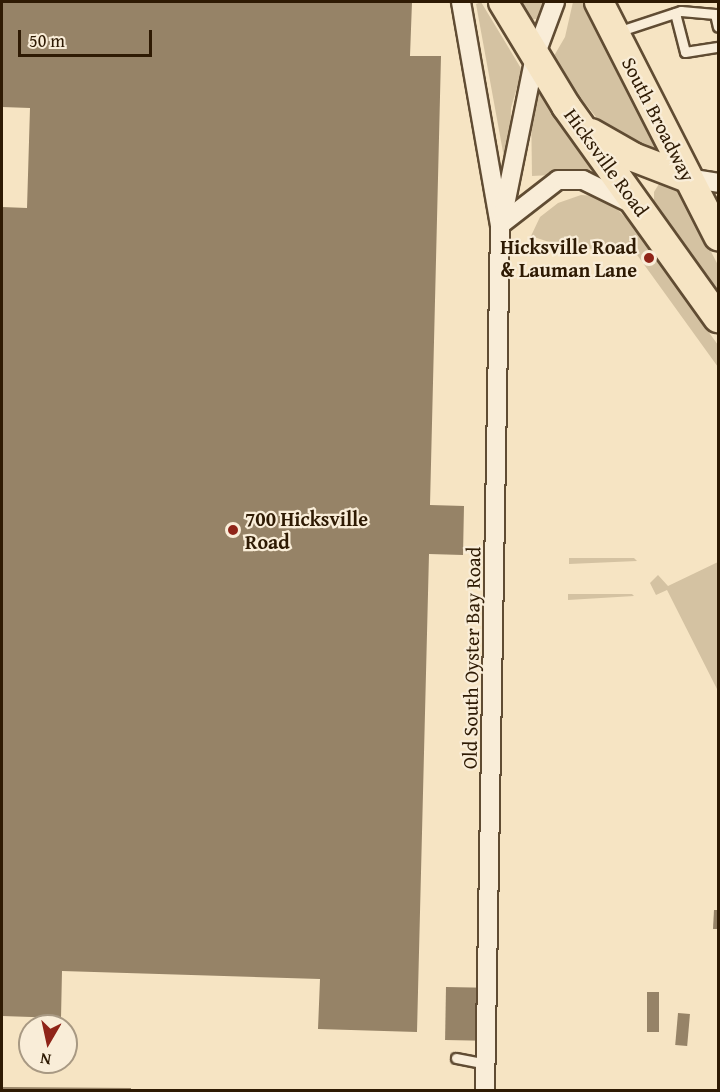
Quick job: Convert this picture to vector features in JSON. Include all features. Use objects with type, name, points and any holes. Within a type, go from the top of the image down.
[{"type":"main road","name":"Hicksville Road","points":[[503,2],[535,56],[584,129],[718,318]]},
{"type":"main road","name":"South Broadway","points":[[599,2],[718,236]]},
{"type":"main road","points":[[584,129],[633,157],[688,178]]},
{"type":"street","name":"Old South Oyster Bay Road","points":[[461,2],[500,225]]},
{"type":"street","name":"Old South Oyster Bay Road","points":[[485,1090],[500,225],[535,56],[555,2]]},
{"type":"street","points":[[688,178],[718,183]]},
{"type":"street","points":[[500,225],[558,180],[583,180],[607,189],[641,210]]},
{"type":"lane","points":[[675,13],[684,52],[718,47]]},
{"type":"lane","points":[[615,33],[675,13],[715,14],[718,27]]},
{"type":"lane","points":[[456,1058],[486,1064]]},
{"type":"shaded area","points":[[481,2],[522,70],[511,108],[510,155],[505,163],[476,4]]},
{"type":"shaded area","points":[[516,2],[549,2],[540,18],[531,20],[525,17]]},
{"type":"shaded area","points":[[573,2],[586,2],[658,146],[654,152],[608,132],[551,61],[565,37]]},
{"type":"shaded area","points":[[539,93],[592,168],[589,173],[532,176],[531,104]]},
{"type":"shaded area","points":[[662,179],[675,183],[718,265],[718,298],[654,210],[654,192]]},
{"type":"shaded area","points":[[581,195],[597,196],[611,203],[630,222],[718,345],[718,367],[635,252],[564,247],[531,236],[540,217],[558,203]]},
{"type":"shaded area","points":[[569,558],[634,558],[637,561],[569,564]]},
{"type":"shaded area","points":[[718,562],[718,691],[667,590],[656,595],[650,583],[658,575],[668,586]]},
{"type":"shaded area","points":[[568,594],[632,594],[634,596],[568,600]]},
{"type":"building","name":"700 Hicksville Road","points":[[2,2],[412,2],[410,56],[441,56],[430,505],[464,506],[463,555],[429,554],[417,1032],[318,1029],[320,979],[62,971],[61,1014],[2,1016],[2,207],[27,208],[30,108],[2,107]]},
{"type":"building","points":[[714,910],[718,910],[718,929],[713,929]]},
{"type":"building","points":[[446,987],[485,988],[484,1041],[445,1040]]},
{"type":"building","points":[[647,992],[659,992],[659,1032],[647,1032]]},
{"type":"building","points":[[678,1013],[690,1014],[687,1046],[675,1045]]},
{"type":"building","points":[[2,1087],[131,1088],[131,1090],[2,1090]]},
{"type":"place","name":"Hicksville Road & Lauman Lane","points":[[649,258]]},
{"type":"place","name":"700 Hicksville Road","points":[[233,530]]}]
